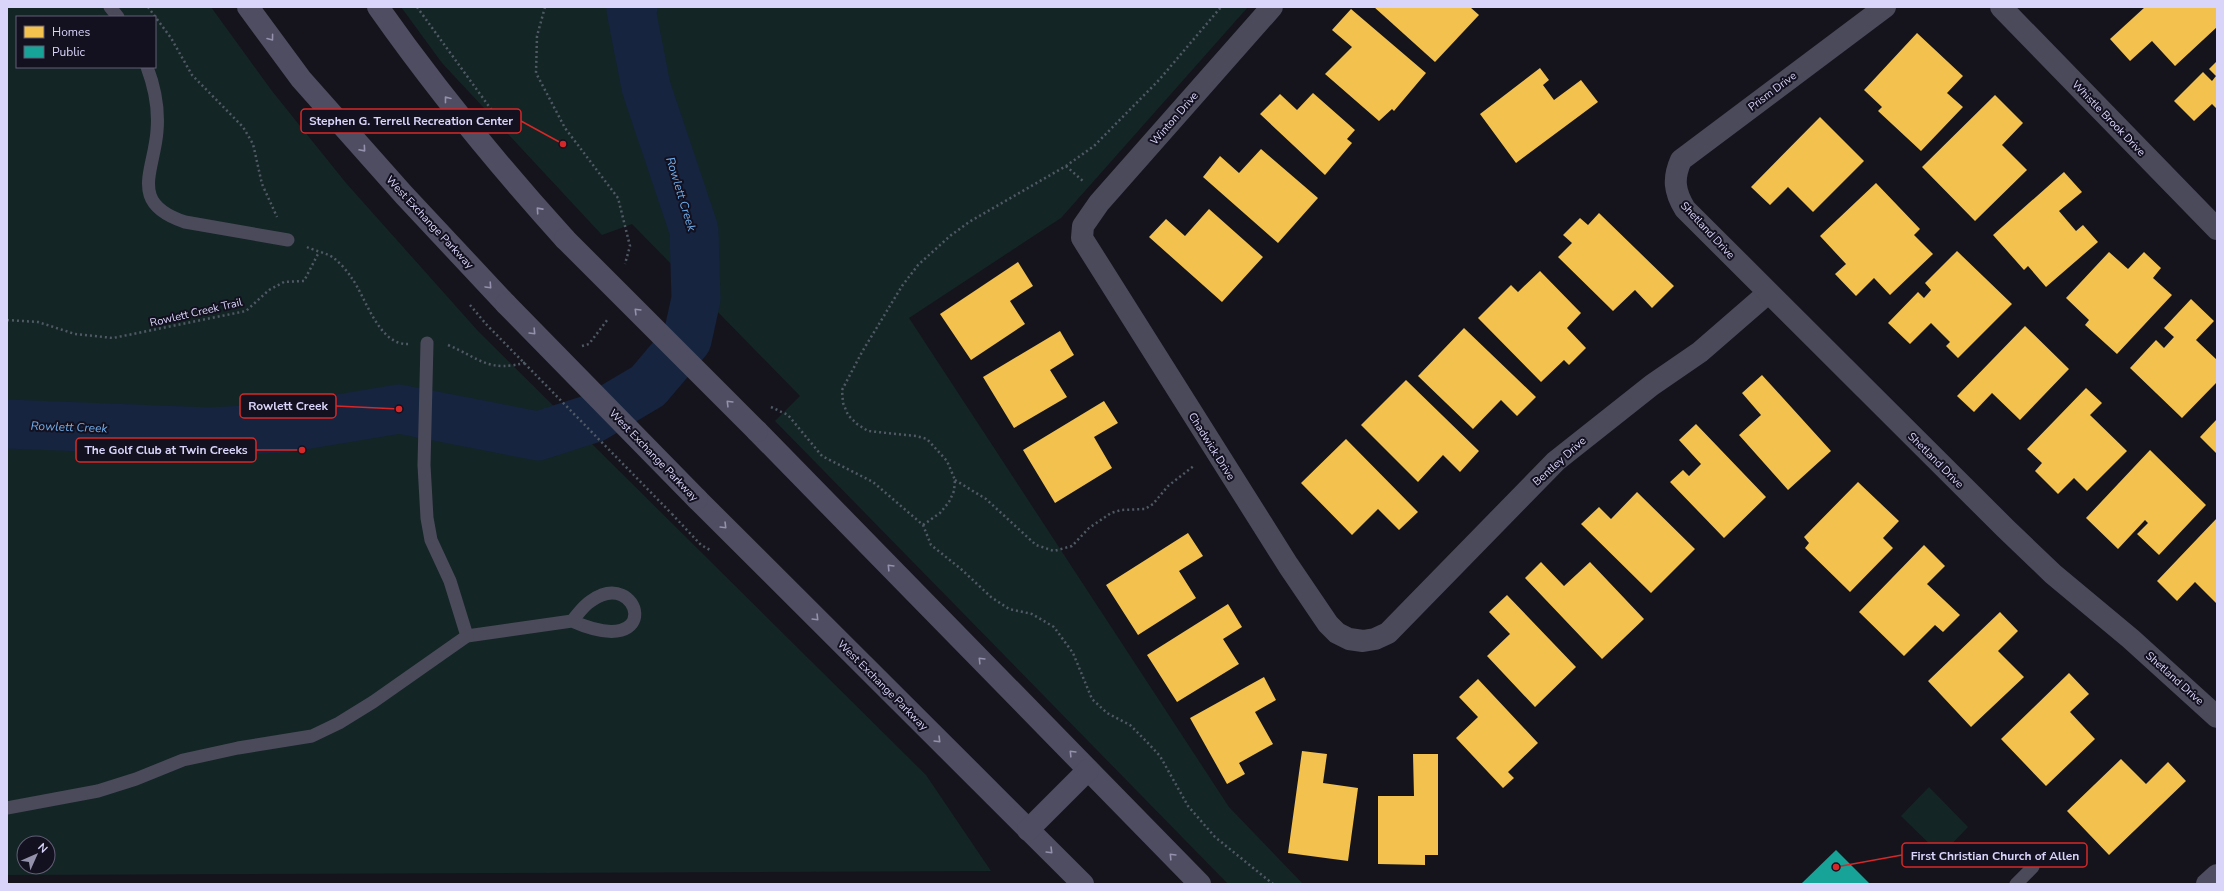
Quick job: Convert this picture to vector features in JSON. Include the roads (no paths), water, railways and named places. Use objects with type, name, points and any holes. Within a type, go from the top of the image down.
[{"type":"main road","name":"West Exchange Parkway","points":[[248,7],[301,79],[404,195],[506,304],[697,499],[1083,884]]},
{"type":"main road","points":[[378,7],[403,43],[507,175],[565,239],[757,431],[1200,884]]},
{"type":"main road","points":[[1028,830],[1088,770]]},
{"type":"main road","points":[[2207,884],[2217,875]]},
{"type":"street","name":"Winton Drive","points":[[1081,232],[1083,226],[1099,203],[1272,7]]},
{"type":"street","name":"Prism Drive","points":[[1674,185],[1676,171],[1681,160],[1885,7]]},
{"type":"street","name":"Whistle Brook Drive","points":[[2001,7],[2217,229]]},
{"type":"street","name":"Shetland Drive","points":[[1674,185],[1678,198],[1685,209],[2026,549],[2053,574],[2131,639],[2217,717]]},
{"type":"street","name":"Chadwick Drive","points":[[1081,232],[1082,238],[1092,257],[1215,451],[1328,624],[1337,633],[1349,639],[1363,640]]},
{"type":"street","name":"Bentley Drive","points":[[1363,640],[1376,639],[1388,633],[1556,461],[1652,385],[1700,352],[1768,293]]},
{"type":"lane","points":[[110,7],[117,16]]},
{"type":"lane","points":[[147,68],[157,106],[157,132],[147,176],[148,188],[156,205],[173,218],[185,222],[288,240]]},
{"type":"lane","points":[[427,343],[424,465],[427,518],[431,540],[450,581],[467,636]]},
{"type":"lane","points":[[7,808],[98,791],[136,779],[183,760],[238,748],[312,736],[339,723],[373,702],[467,636],[572,621]]},
{"type":"lane","points":[[2016,884],[2033,867]]},
{"type":"waterway","name":"Rowlett Creek","points":[[7,424],[210,432],[285,428],[399,409],[538,436],[594,418],[648,386],[687,340],[696,299],[694,230],[646,87],[631,10],[633,7]]},
{"type":"place","name":"Stephen G. Terrell Recreation Center","points":[[563,144]]},
{"type":"place","name":"Rowlett Creek","points":[[399,409]]},
{"type":"place","name":"The Golf Club at Twin Creeks","points":[[302,450]]},
{"type":"place","name":"First Christian Church of Allen","points":[[1836,867]]}]
